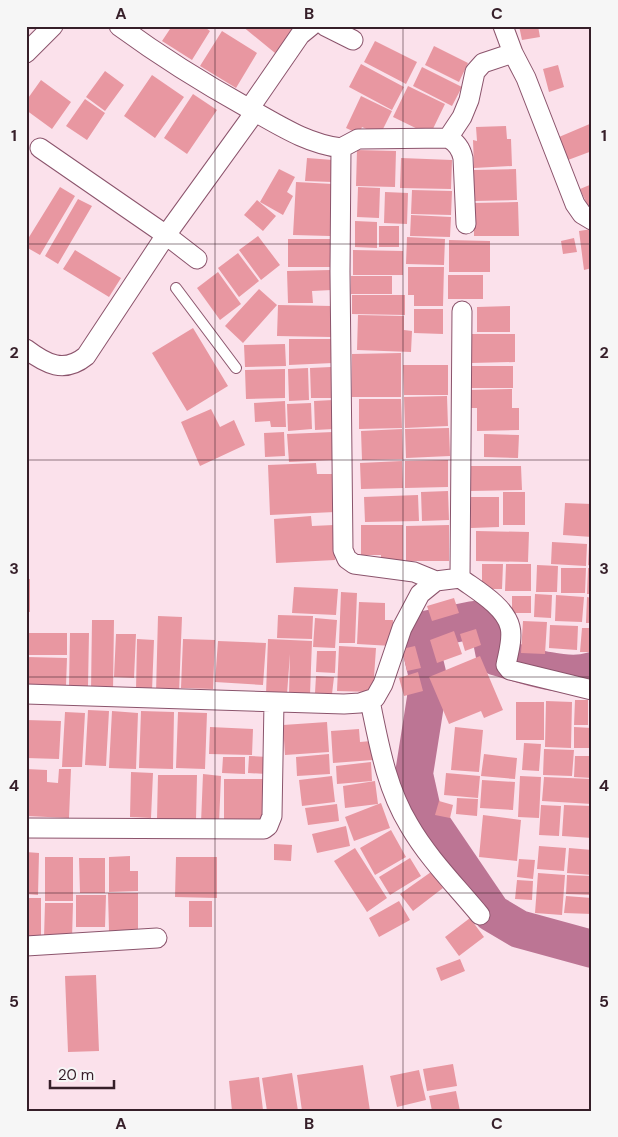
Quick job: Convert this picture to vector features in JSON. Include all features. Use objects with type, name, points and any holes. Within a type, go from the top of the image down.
[{"type":"street","points":[[26,53],[53,26]]},
{"type":"street","points":[[119,26],[195,77],[298,136],[320,146],[341,148],[358,139],[448,138],[454,141],[461,151],[463,158],[466,224]]},
{"type":"street","points":[[26,349],[45,363],[58,365],[78,362],[86,356],[252,110],[300,35],[311,26]]},
{"type":"street","points":[[325,26],[353,40]]},
{"type":"street","points":[[503,26],[513,53],[526,78],[575,204],[582,214],[592,220]]},
{"type":"street","points":[[448,138],[462,117],[469,100],[475,72],[483,63],[513,53]]},
{"type":"street","points":[[40,148],[166,235],[197,259]]},
{"type":"street","points":[[341,148],[340,272],[343,550],[347,559],[354,564],[414,572],[436,581],[460,578],[491,602],[506,617],[510,628],[510,644],[506,666],[510,670],[592,690]]},
{"type":"street","points":[[460,578],[462,311]]},
{"type":"street","points":[[26,694],[344,704],[370,701],[375,698],[383,684],[402,628],[412,608],[420,594],[436,581]]},
{"type":"street","points":[[370,701],[384,764],[408,823],[419,842],[480,915]]},
{"type":"street","points":[[26,828],[264,829],[268,826],[272,816],[274,702]]},
{"type":"street","points":[[26,946],[157,938]]},
{"type":"lane","points":[[176,288],[236,368]]},
{"type":"building","points":[[172,26],[203,26],[210,31],[192,60],[162,41]]},
{"type":"building","points":[[242,26],[296,26],[275,53]]},
{"type":"building","points":[[519,26],[538,26],[540,37],[522,40]]},
{"type":"building","points":[[222,31],[257,53],[236,88],[200,66]]},
{"type":"building","points":[[375,41],[417,62],[406,84],[364,62]]},
{"type":"building","points":[[434,46],[468,63],[459,82],[425,65]]},
{"type":"building","points":[[361,64],[404,87],[392,110],[349,87]]},
{"type":"building","points":[[558,65],[564,87],[549,92],[543,69]]},
{"type":"building","points":[[422,67],[462,87],[452,106],[413,86]]},
{"type":"building","points":[[105,71],[124,85],[105,111],[86,97]]},
{"type":"building","points":[[152,75],[184,97],[155,138],[124,116]]},
{"type":"building","points":[[41,80],[71,102],[52,129],[26,110],[26,101]]},
{"type":"building","points":[[408,86],[445,104],[430,135],[393,117]]},
{"type":"building","points":[[193,94],[217,110],[187,154],[164,138]]},
{"type":"building","points":[[361,96],[392,111],[380,135],[362,127],[359,134],[346,128]]},
{"type":"building","points":[[85,99],[105,113],[87,140],[66,126]]},
{"type":"building","points":[[592,123],[592,151],[568,160],[559,137]]},
{"type":"building","points":[[506,126],[507,139],[511,139],[512,166],[474,168],[473,140],[477,141],[476,127]]},
{"type":"building","points":[[357,150],[396,151],[395,187],[356,186]]},
{"type":"building","points":[[307,158],[333,160],[332,182],[305,181]]},
{"type":"building","points":[[401,158],[452,160],[451,189],[400,188]]},
{"type":"building","points":[[279,169],[295,177],[287,192],[293,196],[283,215],[260,202]]},
{"type":"building","points":[[516,169],[517,200],[474,201],[474,170]]},
{"type":"building","points":[[296,182],[333,184],[330,236],[293,235]]},
{"type":"building","points":[[592,184],[592,215],[580,189]]},
{"type":"building","points":[[60,187],[75,196],[40,255],[26,247],[26,242]]},
{"type":"building","points":[[358,187],[380,188],[379,218],[357,217]]},
{"type":"building","points":[[412,190],[452,191],[451,215],[411,214]]},
{"type":"building","points":[[385,192],[408,193],[407,224],[384,223]]},
{"type":"building","points":[[78,199],[92,206],[58,264],[45,256]]},
{"type":"building","points":[[257,200],[276,216],[263,231],[244,215]]},
{"type":"building","points":[[518,202],[519,236],[474,236],[474,203]]},
{"type":"building","points":[[411,215],[451,217],[450,237],[410,236]]},
{"type":"building","points":[[355,221],[377,222],[377,248],[355,247]]},
{"type":"building","points":[[379,226],[399,226],[399,247],[379,247]]},
{"type":"building","points":[[592,229],[592,268],[584,270],[579,231]]},
{"type":"building","points":[[258,236],[280,265],[261,280],[239,250]]},
{"type":"building","points":[[407,237],[445,239],[444,265],[406,264]]},
{"type":"building","points":[[574,238],[577,252],[563,254],[561,241]]},
{"type":"building","points":[[288,239],[331,239],[331,267],[288,267]]},
{"type":"building","points":[[449,240],[490,241],[490,272],[449,272]]},
{"type":"building","points":[[75,250],[121,278],[109,297],[63,269]]},
{"type":"building","points":[[353,250],[403,251],[403,275],[353,275]]},
{"type":"building","points":[[238,253],[259,281],[239,297],[218,268]]},
{"type":"building","points":[[408,267],[444,267],[443,306],[414,306],[414,295],[408,295]]},
{"type":"building","points":[[331,270],[332,290],[312,291],[313,303],[288,303],[287,271]]},
{"type":"building","points":[[218,272],[241,304],[220,320],[197,288]]},
{"type":"building","points":[[448,275],[483,275],[483,299],[448,299]]},
{"type":"building","points":[[351,276],[392,276],[392,294],[351,294]]},
{"type":"building","points":[[259,289],[277,305],[243,343],[225,326]]},
{"type":"building","points":[[352,295],[405,295],[405,315],[352,314]]},
{"type":"building","points":[[278,305],[332,306],[331,337],[277,336]]},
{"type":"building","points":[[510,306],[510,332],[477,332],[477,307]]},
{"type":"building","points":[[414,309],[443,309],[443,334],[414,333]]},
{"type":"building","points":[[358,315],[404,316],[404,330],[412,331],[411,352],[357,350]]},
{"type":"building","points":[[193,328],[228,386],[187,411],[152,353]]},
{"type":"building","points":[[471,334],[515,334],[515,362],[471,363]]},
{"type":"building","points":[[289,339],[333,339],[333,363],[289,365]]},
{"type":"building","points":[[285,344],[286,366],[245,367],[244,345]]},
{"type":"building","points":[[401,353],[401,397],[352,397],[352,354]]},
{"type":"building","points":[[403,365],[448,365],[448,395],[404,395]]},
{"type":"building","points":[[470,366],[513,366],[513,388],[470,388]]},
{"type":"building","points":[[331,367],[332,398],[311,398],[310,368]]},
{"type":"building","points":[[308,368],[309,400],[289,401],[288,369]]},
{"type":"building","points":[[285,369],[285,398],[246,399],[245,370]]},
{"type":"building","points":[[512,389],[512,408],[519,408],[519,430],[477,431],[477,408],[470,408],[470,390]]},
{"type":"building","points":[[447,396],[448,426],[405,428],[404,397]]},
{"type":"building","points":[[359,399],[401,399],[402,428],[359,429]]},
{"type":"building","points":[[333,400],[334,429],[315,430],[314,401]]},
{"type":"building","points":[[285,401],[286,427],[271,427],[270,421],[255,422],[254,403]]},
{"type":"building","points":[[311,403],[312,429],[288,431],[287,404]]},
{"type":"building","points":[[211,409],[220,427],[234,420],[245,445],[200,466],[181,422]]},
{"type":"building","points":[[449,428],[450,456],[406,458],[405,429]]},
{"type":"building","points":[[402,429],[403,459],[362,460],[361,431]]},
{"type":"building","points":[[284,432],[285,456],[265,457],[264,433]]},
{"type":"building","points":[[333,432],[334,460],[289,462],[287,434]]},
{"type":"building","points":[[484,434],[519,435],[518,458],[484,457]]},
{"type":"building","points":[[448,460],[448,487],[405,488],[405,461]]},
{"type":"building","points":[[402,461],[403,488],[361,489],[360,463]]},
{"type":"building","points":[[316,463],[317,474],[334,474],[335,512],[270,515],[268,465]]},
{"type":"building","points":[[470,466],[521,466],[522,490],[470,491]]},
{"type":"building","points":[[448,491],[449,520],[422,521],[421,492]]},
{"type":"building","points":[[503,492],[525,492],[525,525],[503,525]]},
{"type":"building","points":[[418,495],[419,521],[365,522],[364,497]]},
{"type":"building","points":[[470,497],[499,497],[499,527],[471,528]]},
{"type":"building","points":[[565,503],[592,504],[592,537],[563,535]]},
{"type":"building","points":[[311,516],[312,526],[334,525],[335,560],[276,563],[274,519]]},
{"type":"building","points":[[361,525],[403,525],[403,562],[381,562],[381,555],[361,555]]},
{"type":"building","points":[[449,525],[449,561],[406,561],[406,526]]},
{"type":"building","points":[[476,531],[529,532],[528,562],[476,561]]},
{"type":"building","points":[[552,542],[587,544],[586,566],[551,564]]},
{"type":"building","points":[[589,545],[592,545],[592,566],[588,565]]},
{"type":"building","points":[[482,564],[503,564],[502,589],[482,589]]},
{"type":"building","points":[[506,564],[531,564],[531,591],[505,591]]},
{"type":"building","points":[[537,565],[558,566],[557,592],[536,592]]},
{"type":"building","points":[[561,568],[586,568],[585,593],[561,593]]},
{"type":"building","points":[[588,568],[592,568],[592,594],[587,594]]},
{"type":"building","points":[[26,579],[30,579],[30,612],[26,612]]},
{"type":"building","points":[[294,587],[338,589],[336,615],[292,613]]},
{"type":"building","points":[[341,592],[357,593],[355,643],[339,643]]},
{"type":"building","points":[[535,594],[552,595],[551,618],[534,617]]},
{"type":"building","points":[[556,595],[584,597],[582,622],[555,621]]},
{"type":"building","points":[[512,596],[531,596],[531,613],[512,613]]},
{"type":"building","points":[[587,597],[592,598],[592,623],[586,623]]},
{"type":"building","points":[[454,598],[459,613],[432,621],[427,606]]},
{"type":"building","points":[[359,602],[385,603],[385,620],[393,620],[392,646],[357,644]]},
{"type":"building","points":[[278,615],[313,616],[312,639],[277,638]]},
{"type":"building","points":[[158,616],[182,617],[179,693],[156,693]]},
{"type":"building","points":[[315,618],[337,620],[335,648],[313,647]]},
{"type":"building","points":[[92,620],[114,620],[113,691],[91,691]]},
{"type":"building","points":[[523,621],[547,622],[545,654],[521,653]]},
{"type":"building","points":[[550,625],[578,626],[577,650],[549,648]]},
{"type":"building","points":[[582,628],[592,628],[592,652],[580,652]]},
{"type":"building","points":[[476,629],[481,645],[465,651],[460,634]]},
{"type":"building","points":[[454,631],[462,654],[437,663],[430,640]]},
{"type":"building","points":[[28,633],[67,633],[67,655],[28,655]]},
{"type":"building","points":[[70,633],[89,633],[88,686],[69,686]]},
{"type":"building","points":[[116,634],[136,634],[134,678],[114,677]]},
{"type":"building","points":[[137,639],[154,640],[152,691],[136,690]]},
{"type":"building","points":[[183,639],[215,640],[213,689],[181,688]]},
{"type":"building","points":[[268,639],[312,641],[310,695],[289,695],[290,654],[287,694],[266,694]]},
{"type":"building","points":[[218,641],[266,643],[263,685],[215,682]]},
{"type":"building","points":[[339,646],[376,648],[373,692],[337,691]]},
{"type":"building","points":[[415,646],[421,668],[407,671],[402,649]]},
{"type":"building","points":[[317,651],[336,651],[335,673],[316,672]]},
{"type":"building","points":[[480,656],[503,710],[484,718],[481,711],[449,724],[429,677]]},
{"type":"building","points":[[27,657],[67,658],[66,686],[27,686]]},
{"type":"building","points":[[418,672],[423,691],[404,696],[399,678]]},
{"type":"building","points":[[316,676],[334,677],[332,694],[315,693]]},
{"type":"building","points":[[575,700],[588,700],[588,725],[574,725]]},
{"type":"building","points":[[546,701],[572,702],[571,748],[545,747]]},
{"type":"building","points":[[516,702],[544,702],[544,740],[516,740]]},
{"type":"building","points":[[88,710],[109,711],[106,766],[85,765]]},
{"type":"building","points":[[112,711],[138,713],[136,769],[109,768]]},
{"type":"building","points":[[141,711],[174,712],[173,769],[139,768]]},
{"type":"building","points":[[65,712],[85,713],[82,767],[62,767]]},
{"type":"building","points":[[178,712],[207,713],[205,769],[176,768]]},
{"type":"building","points":[[26,720],[61,721],[59,759],[26,758]]},
{"type":"building","points":[[327,722],[329,752],[285,755],[283,725]]},
{"type":"building","points":[[210,727],[253,729],[252,755],[209,754]]},
{"type":"building","points":[[455,727],[483,730],[479,772],[451,770]]},
{"type":"building","points":[[574,727],[592,728],[592,748],[574,748]]},
{"type":"building","points":[[359,729],[360,742],[371,741],[373,760],[333,763],[331,731]]},
{"type":"building","points":[[524,743],[541,744],[539,771],[522,770]]},
{"type":"building","points":[[544,749],[574,750],[572,776],[543,775]]},
{"type":"building","points":[[329,754],[330,774],[297,776],[296,757]]},
{"type":"building","points":[[484,754],[517,758],[515,779],[481,776]]},
{"type":"building","points":[[249,756],[268,757],[267,774],[248,773]]},
{"type":"building","points":[[575,756],[592,756],[592,778],[574,777]]},
{"type":"building","points":[[223,757],[245,757],[245,774],[222,773]]},
{"type":"building","points":[[371,762],[372,781],[337,784],[336,766]]},
{"type":"building","points":[[26,769],[47,770],[47,782],[58,783],[59,769],[71,769],[69,818],[26,816]]},
{"type":"building","points":[[131,772],[153,773],[151,818],[130,817]]},
{"type":"building","points":[[446,773],[480,776],[478,798],[444,795]]},
{"type":"building","points":[[203,774],[221,776],[219,824],[201,823]]},
{"type":"building","points":[[158,775],[197,775],[196,820],[157,819]]},
{"type":"building","points":[[332,776],[335,802],[302,806],[299,780]]},
{"type":"building","points":[[520,776],[541,777],[539,818],[518,817]]},
{"type":"building","points":[[544,777],[592,779],[592,804],[542,801]]},
{"type":"building","points":[[224,779],[263,779],[263,824],[224,824]]},
{"type":"building","points":[[482,780],[515,782],[513,810],[480,808]]},
{"type":"building","points":[[375,781],[378,804],[345,808],[343,786]]},
{"type":"building","points":[[457,798],[478,799],[477,816],[456,814]]},
{"type":"building","points":[[439,801],[453,805],[450,818],[435,815]]},
{"type":"building","points":[[381,803],[390,828],[354,841],[345,817]]},
{"type":"building","points":[[337,804],[339,821],[308,825],[305,808]]},
{"type":"building","points":[[541,805],[561,806],[559,836],[539,835]]},
{"type":"building","points":[[564,805],[592,806],[592,838],[562,836]]},
{"type":"building","points":[[483,815],[521,820],[517,861],[479,857]]},
{"type":"building","points":[[346,826],[350,846],[317,853],[312,834]]},
{"type":"building","points":[[391,830],[406,857],[375,875],[360,848]]},
{"type":"building","points":[[274,844],[292,845],[291,861],[274,860]]},
{"type":"building","points":[[539,846],[566,848],[564,871],[537,869]]},
{"type":"building","points":[[355,848],[387,898],[367,912],[334,861]]},
{"type":"building","points":[[569,848],[592,850],[592,875],[567,873]]},
{"type":"building","points":[[26,852],[39,853],[38,895],[26,894]]},
{"type":"building","points":[[130,856],[130,871],[138,871],[138,891],[109,892],[109,857]]},
{"type":"building","points":[[45,857],[73,857],[73,901],[45,901]]},
{"type":"building","points":[[176,857],[217,857],[217,898],[175,897]]},
{"type":"building","points":[[79,858],[105,858],[105,893],[80,893]]},
{"type":"building","points":[[410,858],[421,876],[390,895],[379,877]]},
{"type":"building","points":[[519,859],[535,860],[533,879],[517,877]]},
{"type":"building","points":[[431,872],[443,888],[413,911],[400,894]]},
{"type":"building","points":[[538,873],[565,875],[562,915],[535,913]]},
{"type":"building","points":[[567,875],[592,876],[592,895],[566,894]]},
{"type":"building","points":[[517,880],[533,881],[532,900],[515,899]]},
{"type":"building","points":[[108,893],[138,893],[138,930],[109,931]]},
{"type":"building","points":[[76,895],[106,895],[105,927],[76,927]]},
{"type":"building","points":[[566,896],[592,898],[592,914],[564,913]]},
{"type":"building","points":[[26,898],[41,898],[41,937],[26,937]]},
{"type":"building","points":[[189,901],[212,901],[212,927],[189,927]]},
{"type":"building","points":[[399,901],[410,920],[379,937],[369,918]]},
{"type":"building","points":[[45,903],[73,903],[72,939],[44,938]]},
{"type":"building","points":[[470,918],[484,937],[459,956],[445,937]]},
{"type":"building","points":[[460,959],[465,971],[441,981],[436,968]]},
{"type":"building","points":[[96,975],[99,1051],[68,1052],[65,976]]},
{"type":"building","points":[[453,1064],[457,1086],[427,1091],[423,1069]]},
{"type":"building","points":[[363,1065],[370,1111],[302,1111],[297,1075]]},
{"type":"building","points":[[419,1070],[426,1100],[397,1107],[390,1076]]},
{"type":"building","points":[[292,1073],[298,1111],[267,1111],[262,1078]]},
{"type":"building","points":[[259,1077],[263,1110],[232,1111],[229,1081]]},
{"type":"building","points":[[456,1091],[460,1111],[432,1111],[429,1096]]},
{"type":"waterway","points":[[592,671],[569,674],[543,670],[495,656],[491,636],[473,620],[424,630],[419,640],[427,673],[426,698],[414,774],[422,810],[492,913],[519,929],[592,949]]}]
